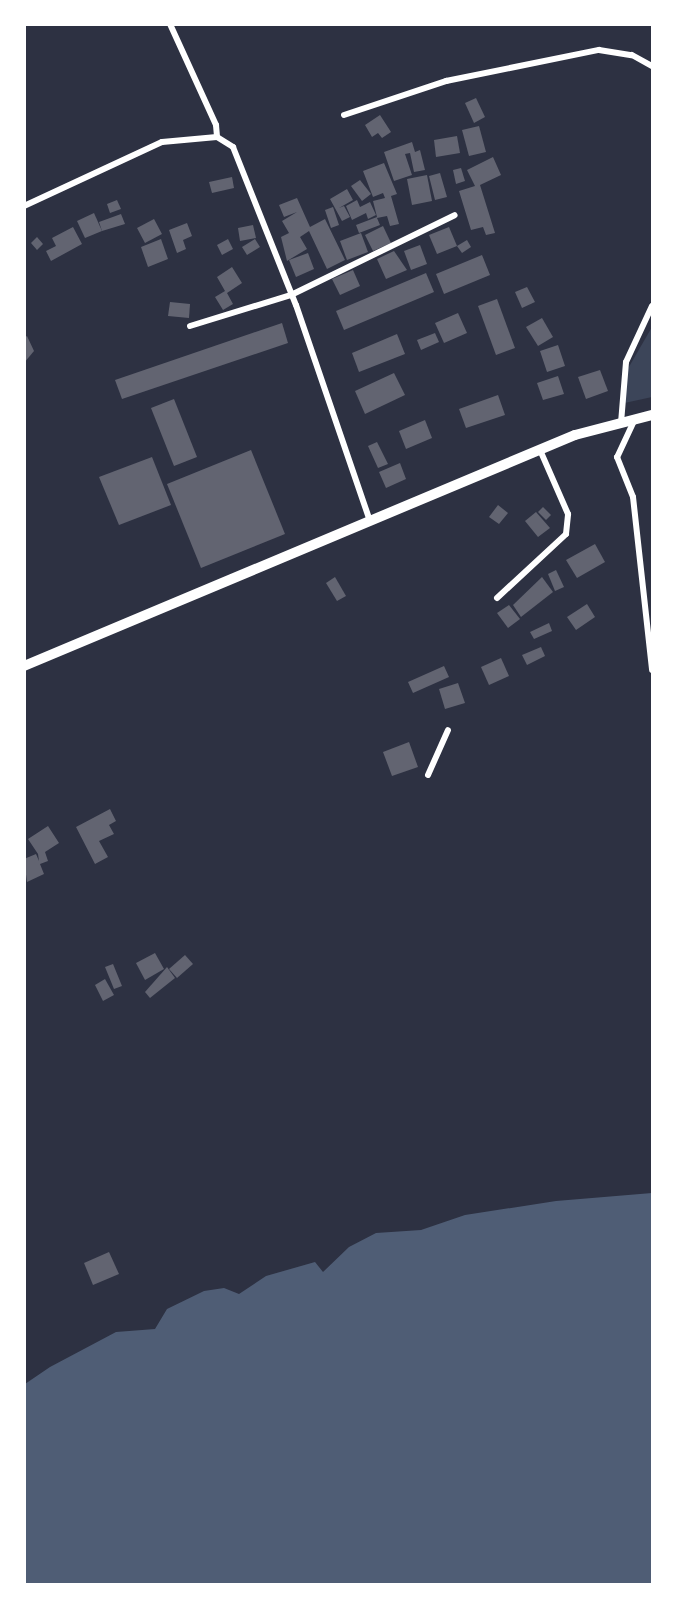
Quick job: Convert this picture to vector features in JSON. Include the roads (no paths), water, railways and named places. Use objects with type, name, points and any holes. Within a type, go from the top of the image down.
[{"type":"main road","points":[[24,667],[540,450],[621,422],[653,415]]},
{"type":"street","points":[[170,24],[216,125],[217,137]]},
{"type":"street","points":[[344,116],[446,81],[598,50],[632,55],[653,66]]},
{"type":"street","points":[[24,206],[162,142],[217,137],[233,147],[291,295],[370,521]]},
{"type":"street","points":[[190,326],[291,295],[454,215]]},
{"type":"street","points":[[621,422],[626,362],[653,306]]},
{"type":"street","points":[[635,419],[617,457],[633,497],[653,670]]},
{"type":"street","points":[[497,598],[566,534],[568,514],[540,450]]},
{"type":"street","points":[[428,775],[448,730]]}]
